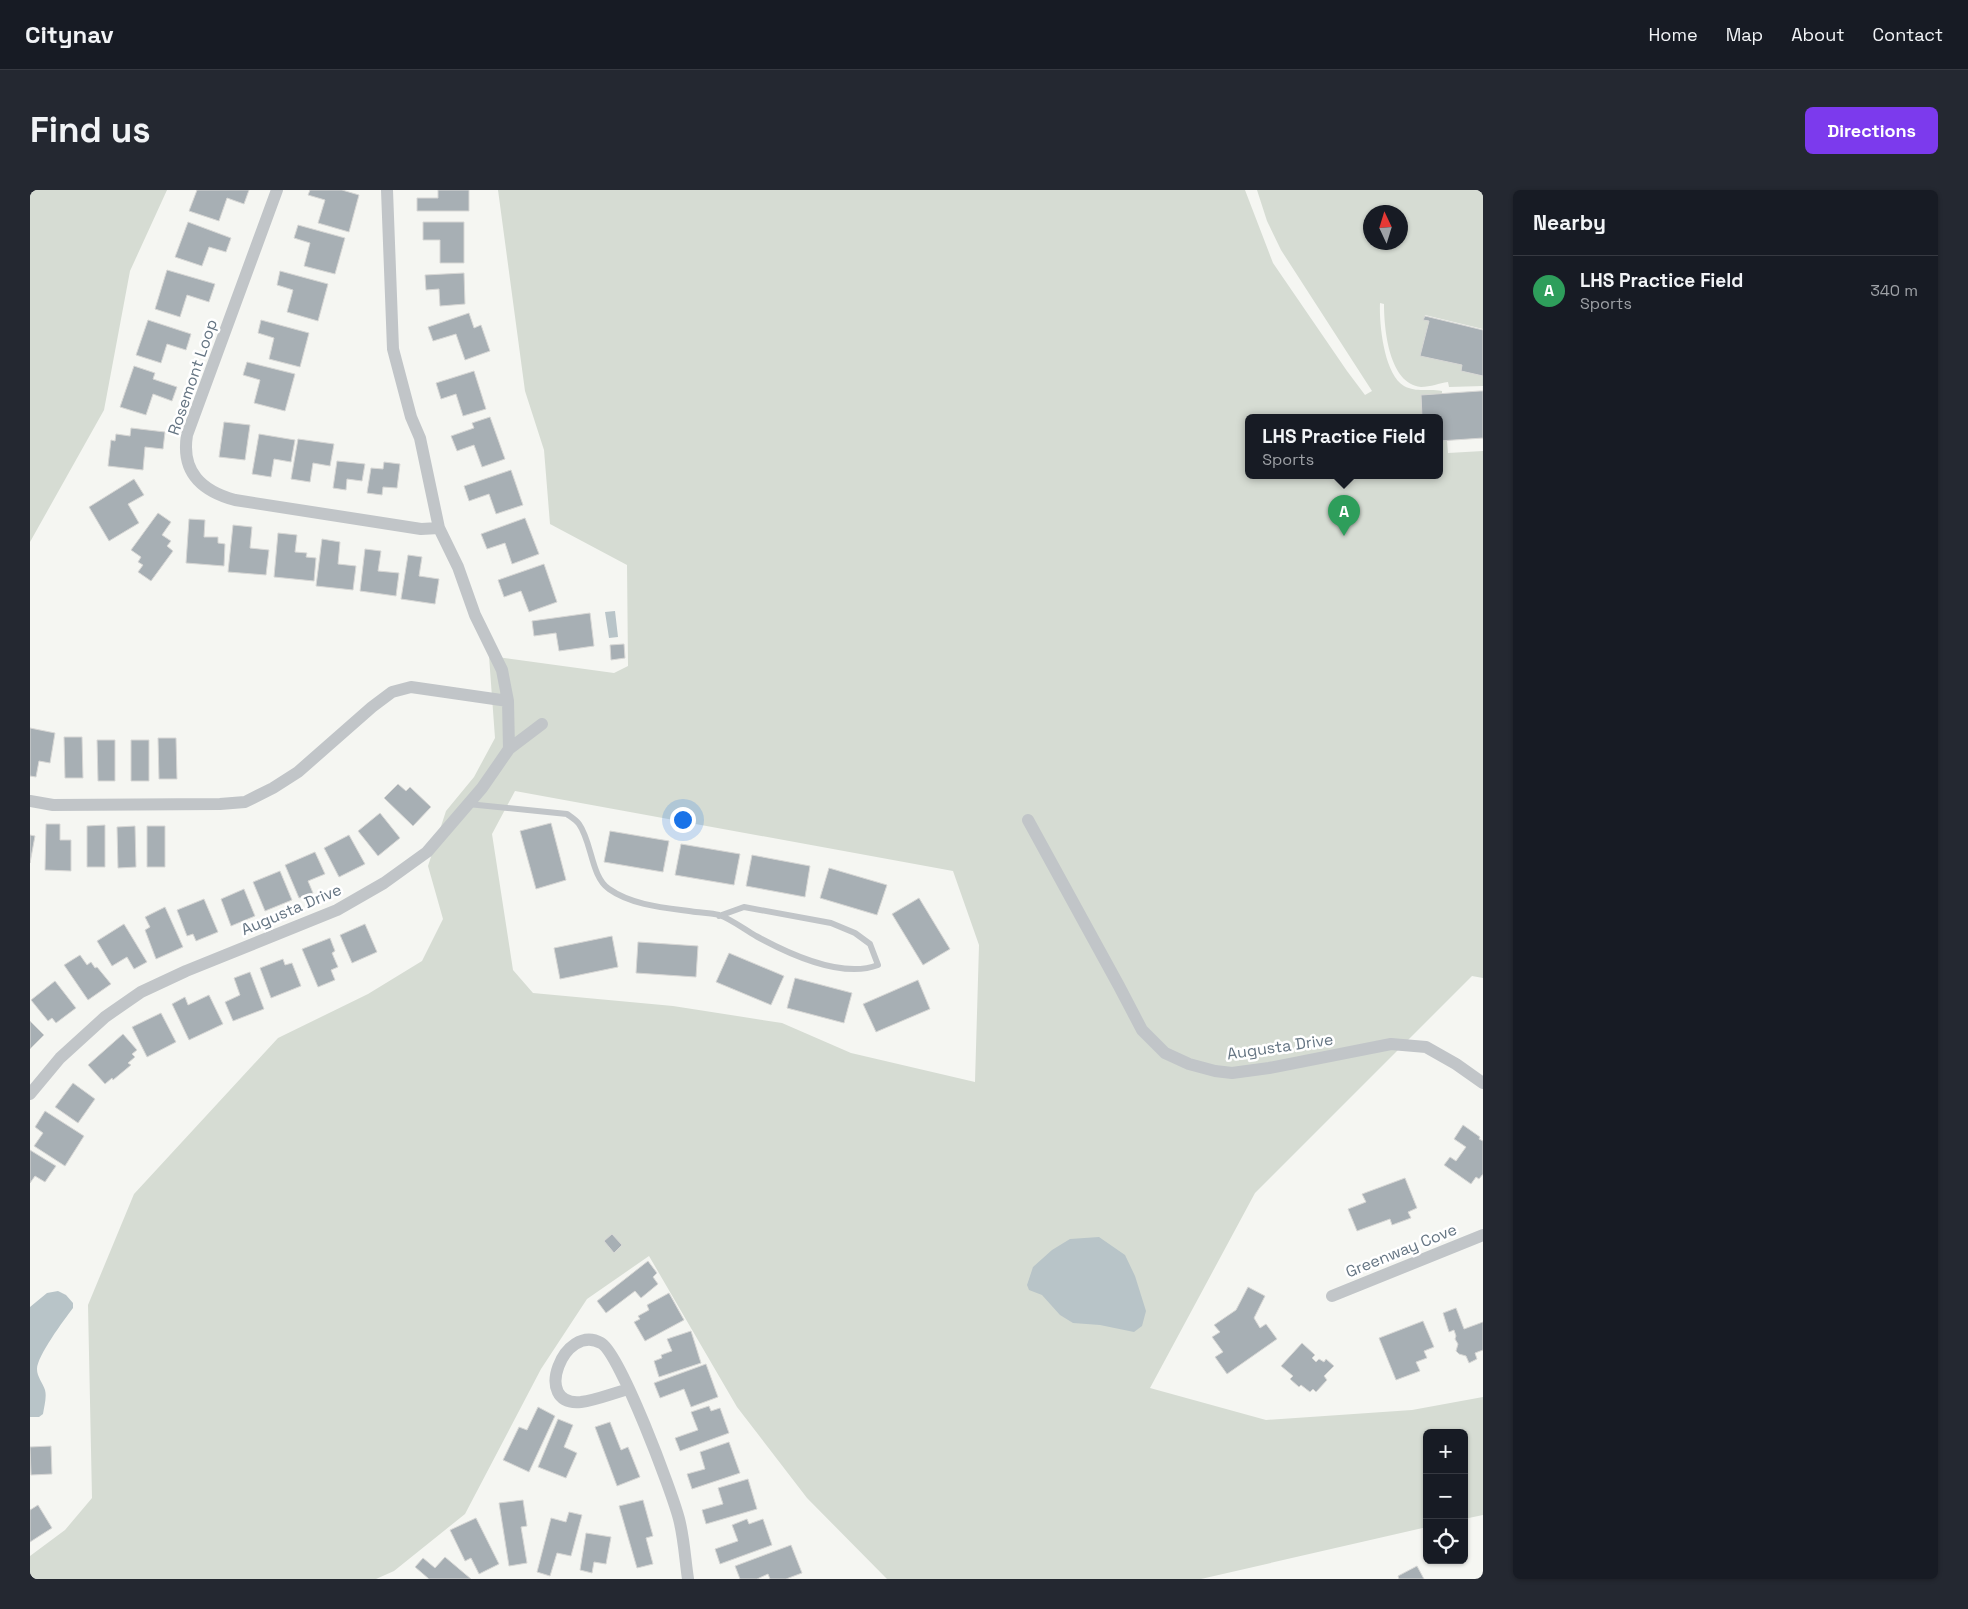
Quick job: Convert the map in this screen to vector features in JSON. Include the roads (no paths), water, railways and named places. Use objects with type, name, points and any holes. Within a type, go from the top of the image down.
[{"type":"street","name":"Rosemont Loop","points":[[277,190],[187,435],[185,446],[189,466],[195,478],[204,488],[219,496],[235,500],[421,529],[440,528]]},
{"type":"street","points":[[387,190],[393,349],[406,399],[420,438],[440,528],[458,567],[475,615],[502,670],[508,701],[509,749]]},
{"type":"street","points":[[30,801],[53,804],[220,804],[245,802],[273,788],[298,772],[392,692],[411,688],[508,701]]},
{"type":"street","name":"Augusta Drive","points":[[30,1094],[60,1058],[105,1017],[141,992],[186,971],[337,910],[384,883],[427,852],[482,788],[509,749],[542,724]]},
{"type":"street","name":"Augusta Drive","points":[[1028,820],[1120,986],[1142,1030],[1165,1053],[1189,1064],[1215,1071],[1232,1073],[1269,1068],[1391,1044],[1426,1047],[1456,1064],[1483,1083]]},
{"type":"street","name":"Greenway Cove","points":[[1332,1296],[1483,1235]]},
{"type":"street","points":[[629,1389],[581,1402],[570,1401],[562,1398],[555,1386],[556,1372],[564,1355],[571,1347],[586,1338],[597,1340],[606,1345],[629,1389],[644,1423],[679,1519],[688,1579]]},
{"type":"lane","points":[[468,804],[567,814],[578,824],[585,836],[597,873],[607,888],[626,899],[665,908],[719,916],[767,942],[812,962],[849,969],[868,969],[878,965],[870,944],[855,933],[831,923],[744,907],[719,916]]},
{"type":"place","name":"LHS Practice Field","points":[[1344,536]]}]
